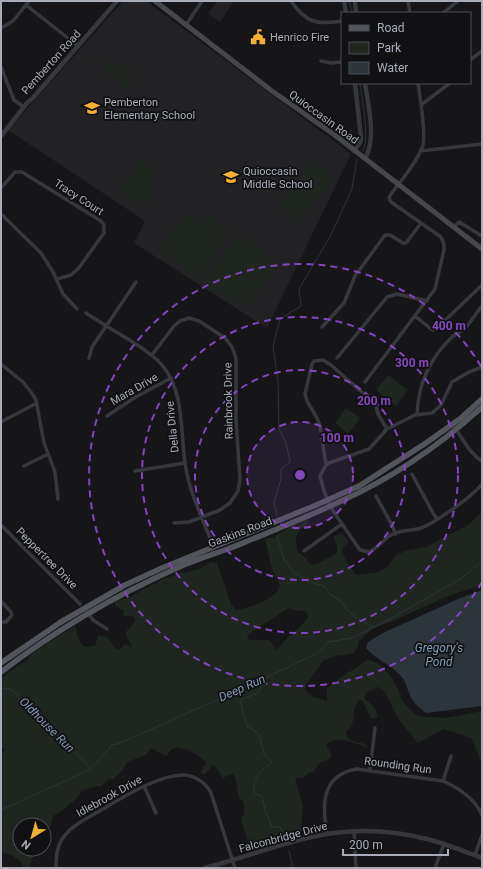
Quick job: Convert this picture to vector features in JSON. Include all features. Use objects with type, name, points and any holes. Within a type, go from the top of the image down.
[{"type":"main road","name":"Quioccasin Road","points":[[155,1],[482,249]]},
{"type":"main road","name":"Gaskins Road","points":[[453,427],[482,399]]},
{"type":"main road","name":"Gaskins Road","points":[[1,663],[40,635],[84,608],[140,578],[215,550],[329,503],[375,476],[482,407]]},
{"type":"main road","name":"Gaskins Road","points":[[1,672],[54,634],[84,608]]},
{"type":"street","points":[[1,28],[13,22],[29,1]]},
{"type":"street","name":"Pemberton Road","points":[[1,136],[24,107],[116,1]]},
{"type":"street","points":[[186,25],[202,1]]},
{"type":"street","points":[[291,1],[298,12],[311,21],[322,23],[341,21]]},
{"type":"street","points":[[344,1],[346,12]]},
{"type":"street","points":[[355,1],[356,12]]},
{"type":"street","points":[[408,1],[410,12]]},
{"type":"street","points":[[444,12],[458,1]]},
{"type":"street","points":[[26,5],[78,46]]},
{"type":"street","points":[[471,59],[482,51]]},
{"type":"street","points":[[321,61],[331,63],[341,62]]},
{"type":"street","points":[[1,67],[14,100],[24,107]]},
{"type":"street","points":[[354,151],[360,143],[361,138],[355,84]]},
{"type":"street","points":[[365,159],[370,149],[372,140],[366,84]]},
{"type":"street","points":[[365,382],[436,287],[444,250],[444,244],[441,237],[390,201],[389,196],[418,157],[423,144],[418,84]]},
{"type":"street","points":[[421,105],[449,84]]},
{"type":"street","points":[[420,151],[482,144]]},
{"type":"street","name":"Tracy Court","points":[[1,188],[15,172],[22,172],[101,221],[104,225],[104,233],[78,269],[71,275],[56,279]]},
{"type":"street","points":[[1,214],[41,253],[63,294],[77,309]]},
{"type":"street","points":[[454,227],[459,222],[482,236]]},
{"type":"street","points":[[322,327],[344,303],[355,276],[383,237],[390,235],[401,242],[406,243],[421,223]]},
{"type":"street","points":[[89,358],[90,350],[136,282]]},
{"type":"street","points":[[415,316],[431,329],[435,330],[482,285]]},
{"type":"street","points":[[337,358],[387,298],[397,294],[427,301]]},
{"type":"street","points":[[417,415],[421,390],[431,362],[452,338],[465,328],[482,306]]},
{"type":"street","name":"Della Drive","points":[[86,313],[152,355],[162,365],[171,378],[177,391],[179,401],[185,463],[190,486],[215,550]]},
{"type":"street","name":"Rainbrook Drive","points":[[152,355],[174,326],[180,321],[189,318],[199,321],[222,335],[234,350],[236,368],[236,415],[240,487],[235,498],[226,506],[202,516]]},
{"type":"street","points":[[326,465],[320,426],[305,394],[314,361],[323,360],[331,364],[373,402],[387,429]]},
{"type":"street","points":[[1,364],[28,387],[36,403],[44,443],[56,479],[58,499]]},
{"type":"street","points":[[482,367],[468,372],[452,382],[442,402],[436,410],[429,414],[417,415],[387,429],[369,449],[329,463],[326,465],[320,476],[321,484],[329,503],[342,524],[360,550],[369,552],[395,534],[422,527],[437,519],[474,492],[482,484]]},
{"type":"street","name":"Mara Drive","points":[[107,416],[134,398],[171,378]]},
{"type":"street","points":[[1,422],[36,403]]},
{"type":"street","points":[[453,427],[471,452],[482,461]]},
{"type":"street","points":[[24,466],[48,454]]},
{"type":"street","points":[[135,471],[185,463]]},
{"type":"street","points":[[412,474],[437,519]]},
{"type":"street","points":[[376,496],[393,527],[395,534]]},
{"type":"street","points":[[174,523],[184,523],[202,516]]},
{"type":"street","points":[[304,550],[342,524]]},
{"type":"street","name":"Peppertree Drive","points":[[1,525],[84,608],[97,623],[106,629]]},
{"type":"street","points":[[1,602],[12,615],[6,622],[1,622]]},
{"type":"street","points":[[370,770],[375,728]]},
{"type":"street","points":[[443,781],[451,756]]},
{"type":"street","name":"Rounding Run","points":[[327,834],[324,807],[326,795],[331,784],[338,776],[349,770],[357,769],[443,781],[455,786],[464,793],[475,804],[482,815]]},
{"type":"street","name":"Idlebrook Drive","points":[[56,868],[58,847],[61,840],[69,830],[116,801],[144,786],[179,775],[191,776],[204,783],[211,793],[235,868]]},
{"type":"street","points":[[144,786],[156,813]]},
{"type":"street","points":[[354,831],[356,868]]},
{"type":"street","name":"Falconbridge Drive","points":[[205,868],[294,841],[327,834],[354,831],[375,831],[427,839],[482,858]]},
{"type":"street","points":[[475,855],[482,834]]},
{"type":"street","points":[[435,868],[444,844]]},
{"type":"shaded area","name":"Quioccasin Middle School","points":[[123,1],[146,1],[351,154],[267,328],[134,243],[145,221],[8,130]]},
{"type":"shaded area","points":[[217,1],[234,1],[220,22],[208,14]]},
{"type":"green space","points":[[93,56],[105,65],[108,61],[118,68],[122,63],[132,71],[128,76],[133,80],[125,89],[91,59]]},
{"type":"green space","points":[[142,160],[156,171],[147,183],[157,191],[146,206],[135,198],[133,200],[119,190]]},
{"type":"green space","points":[[313,162],[334,177],[299,223],[279,208]]},
{"type":"green space","points":[[186,214],[201,225],[209,214],[230,229],[222,241],[224,243],[196,278],[159,250]]},
{"type":"green space","points":[[239,235],[266,255],[276,268],[257,293],[258,295],[248,305],[199,284]]},
{"type":"green space","points":[[388,375],[408,390],[396,406],[376,390]]},
{"type":"green space","points":[[346,408],[360,418],[348,434],[335,423]]},
{"type":"green space","points":[[482,512],[482,585],[448,596],[372,629],[358,642],[358,647],[354,653],[340,656],[338,655],[323,661],[307,683],[305,690],[313,697],[327,701],[327,689],[333,683],[367,660],[377,663],[386,670],[393,680],[399,690],[402,700],[418,716],[446,718],[482,711],[482,763],[471,738],[444,729],[418,743],[399,720],[384,691],[378,687],[367,692],[364,698],[374,707],[378,716],[371,718],[363,702],[359,700],[355,707],[350,728],[346,732],[349,739],[364,744],[368,748],[352,742],[340,740],[330,742],[326,745],[332,756],[331,758],[320,763],[312,773],[310,772],[303,778],[295,778],[303,805],[301,830],[289,836],[275,837],[269,843],[249,852],[248,842],[241,821],[244,813],[244,802],[239,796],[234,775],[231,774],[223,778],[213,765],[205,774],[201,774],[201,771],[206,763],[205,761],[194,753],[185,749],[172,749],[166,756],[151,748],[146,755],[127,762],[123,770],[113,779],[109,779],[101,786],[82,791],[77,798],[53,816],[52,821],[52,817],[12,817],[12,855],[1,853],[1,755],[5,750],[4,748],[1,750],[1,678],[26,661],[32,654],[43,646],[75,626],[82,645],[89,647],[95,645],[98,635],[107,637],[116,649],[120,650],[124,644],[132,648],[126,632],[136,620],[133,616],[123,616],[124,610],[116,607],[115,601],[128,598],[163,579],[197,570],[211,562],[217,563],[231,604],[236,610],[262,602],[274,595],[280,585],[272,569],[265,539],[274,537],[290,527],[297,526],[306,521],[309,521],[299,531],[297,536],[297,551],[306,558],[309,563],[313,565],[319,563],[337,553],[337,545],[333,537],[341,533],[348,542],[342,551],[345,559],[356,575],[379,572],[387,567],[396,555],[408,550],[426,547],[468,525]],"holes":[[[289,608],[298,611],[306,611],[308,617],[305,622],[288,637],[277,650],[269,640],[249,640],[247,637],[249,634]]]},
{"type":"green space","points":[[14,857],[32,857],[30,868],[22,868],[22,863]]},
{"type":"water","name":"Gregory's Pond","points":[[482,590],[482,706],[426,713],[412,700],[401,676],[366,648],[368,642],[383,633],[458,599]]},
{"type":"waterway","points":[[349,1],[352,12]]},
{"type":"waterway","points":[[360,84],[366,127],[363,151]]},
{"type":"waterway","points":[[277,516],[274,502],[281,479],[281,469],[290,462],[286,443],[279,429],[278,381],[273,346],[280,319],[301,306],[299,289],[331,235],[352,189],[357,159]]},
{"type":"waterway","points":[[277,536],[284,559],[293,572],[307,581],[324,586],[331,595],[341,601],[347,610],[358,619],[373,627]]},
{"type":"waterway","name":"Deep Run","points":[[1,810],[91,769],[112,745],[118,744],[317,654],[328,642],[352,638],[390,619],[462,578],[477,565],[482,563]]},
{"type":"waterway","points":[[267,677],[258,693],[240,700],[247,726],[259,734],[264,754],[272,762],[258,775],[254,783],[255,793],[262,796],[265,810],[272,827],[280,827],[285,836]]},
{"type":"waterway","name":"Oldhouse Run","points":[[1,688],[12,690],[90,768]]},
{"type":"waterway","points":[[289,851],[293,868]]},
{"type":"place","name":"Henrico Fire","points":[[258,37]]},
{"type":"place","name":"Pemberton Elementary School","points":[[92,108]]},
{"type":"place","name":"Quioccasin Middle School","points":[[231,177]]}]
